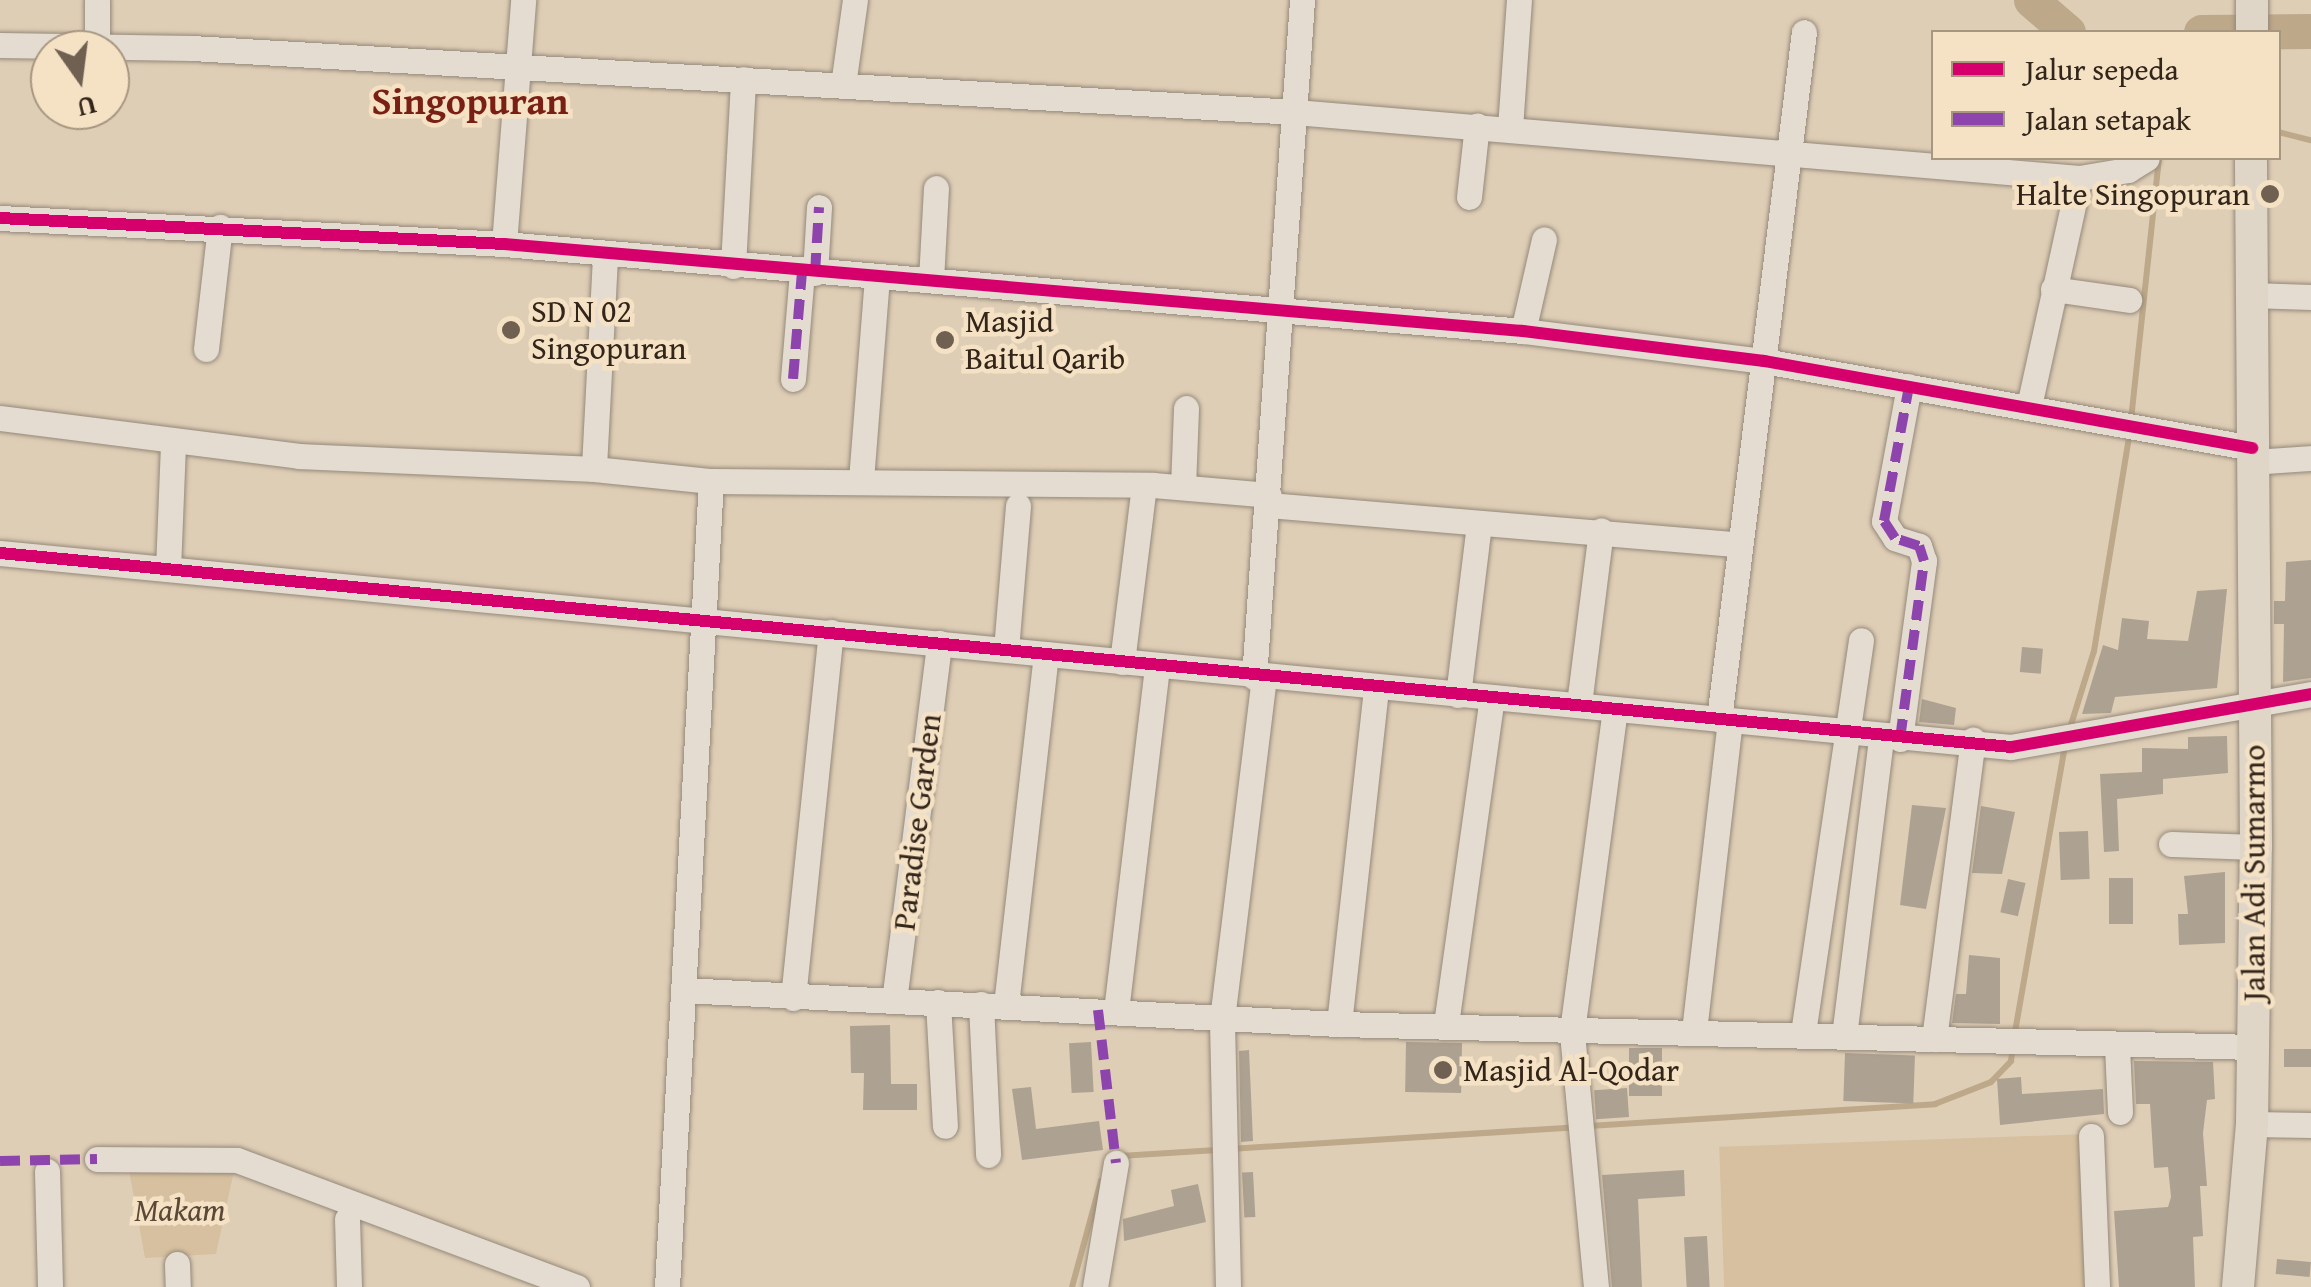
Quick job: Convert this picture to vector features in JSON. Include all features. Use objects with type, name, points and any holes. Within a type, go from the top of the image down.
[{"type":"main road","name":"Jalan Adi Sumarmo","points":[[2238,1287],[2252,1124],[2256,847],[2251,160]]},
{"type":"street","points":[[97,0],[97,30]]},
{"type":"street","points":[[504,244],[523,0]]},
{"type":"street","points":[[843,84],[855,0]]},
{"type":"street","points":[[1228,1287],[1222,1019],[1259,678],[1302,0]]},
{"type":"street","points":[[1510,128],[1519,0]]},
{"type":"street","points":[[1694,1031],[1738,544],[1793,151],[1804,32]]},
{"type":"street","points":[[0,44],[30,45]]},
{"type":"street","points":[[130,49],[517,66],[1296,112],[2079,178],[2128,170],[2144,160]]},
{"type":"street","points":[[733,266],[743,79]]},
{"type":"street","points":[[1468,197],[1477,126]]},
{"type":"street","points":[[2028,406],[2079,178]]},
{"type":"street","points":[[931,280],[936,188]]},
{"type":"street","points":[[793,378],[819,207]]},
{"type":"street","points":[[0,218],[504,244],[605,257],[931,280],[1523,331],[1764,361],[2028,406],[2252,455],[2311,458]]},
{"type":"street","points":[[206,349],[220,227]]},
{"type":"street","points":[[1523,331],[1544,240]]},
{"type":"street","points":[[594,470],[605,257]]},
{"type":"street","points":[[861,480],[877,278]]},
{"type":"street","points":[[2053,289],[2129,300]]},
{"type":"street","points":[[2251,295],[2311,297]]},
{"type":"street","points":[[1844,1036],[1890,738],[1924,561],[1919,546],[1896,538],[1884,520],[1909,386]]},
{"type":"street","points":[[1183,487],[1186,408]]},
{"type":"street","points":[[0,418],[173,443],[594,470],[711,482],[1144,484],[1479,524],[1601,530],[1738,544]]},
{"type":"street","points":[[168,569],[173,443]]},
{"type":"street","points":[[667,1287],[711,482]]},
{"type":"street","points":[[1122,662],[1144,484]]},
{"type":"street","points":[[1006,650],[1018,506]]},
{"type":"street","points":[[1458,694],[1479,524]]},
{"type":"street","points":[[1579,704],[1601,530]]},
{"type":"street","points":[[0,554],[831,632],[1259,678],[1579,704],[1890,738],[1974,740],[2011,747],[2311,694]]},
{"type":"street","points":[[793,998],[831,632]]},
{"type":"street","points":[[1803,1034],[1844,733],[1861,640]]},
{"type":"street","name":"Paradise Garden","points":[[894,1001],[939,643]]},
{"type":"street","points":[[988,1155],[993,1005],[1046,654]]},
{"type":"street","points":[[1116,1011],[1157,667]]},
{"type":"street","points":[[1339,1024],[1376,689]]},
{"type":"street","points":[[1446,1024],[1492,698]]},
{"type":"street","points":[[1596,1287],[1577,1133],[1572,1031],[1615,710]]},
{"type":"street","points":[[1934,1039],[1974,740]]},
{"type":"street","points":[[2170,844],[2256,847]]},
{"type":"street","points":[[683,990],[1339,1024],[1803,1034],[2016,1044],[2253,1046]]},
{"type":"street","points":[[938,1002],[945,1126]]},
{"type":"street","points":[[2117,1046],[2120,1112]]},
{"type":"street","points":[[2252,1124],[2311,1125]]},
{"type":"street","points":[[2091,1136],[2097,1287]]},
{"type":"street","points":[[98,1159],[237,1160],[577,1287]]},
{"type":"street","points":[[1095,1287],[1116,1163]]},
{"type":"street","points":[[47,1171],[50,1287]]},
{"type":"street","points":[[347,1219],[349,1287]]},
{"type":"green space","points":[[2086,1134],[2091,1287],[1724,1287],[1719,1147]]},
{"type":"green space","name":"Makam","points":[[235,1166],[216,1254],[145,1258],[129,1170]]},
{"type":"building","points":[[2311,560],[2311,678],[2283,682],[2284,624],[2274,624],[2274,601],[2285,601],[2286,562]]},
{"type":"building","points":[[2227,589],[2217,688],[2115,697],[2111,713],[2082,714],[2103,645],[2118,650],[2122,618],[2149,621],[2147,639],[2188,641],[2197,591]]},
{"type":"building","points":[[2022,647],[2043,649],[2041,674],[2020,672]]},
{"type":"building","points":[[1922,699],[1956,708],[1954,725],[1919,722]]},
{"type":"building","points":[[2227,736],[2228,773],[2163,779],[2163,794],[2117,799],[2119,851],[2104,852],[2100,774],[2142,772],[2142,748],[2188,749],[2188,737]]},
{"type":"building","points":[[1912,805],[1946,808],[1926,909],[1900,905]]},
{"type":"building","points":[[1981,806],[2015,812],[2002,874],[1972,873]]},
{"type":"building","points":[[2088,831],[2090,879],[2061,880],[2059,832]]},
{"type":"building","points":[[2225,872],[2225,943],[2179,945],[2178,914],[2188,914],[2184,876]]},
{"type":"building","points":[[2109,878],[2133,878],[2133,924],[2109,924]]},
{"type":"building","points":[[2008,879],[2026,883],[2018,916],[2000,912]]},
{"type":"building","points":[[1969,955],[2000,958],[2000,1024],[1952,1023],[1956,994],[1966,994]]},
{"type":"building","points":[[890,1025],[891,1084],[917,1084],[917,1110],[863,1110],[864,1073],[851,1073],[850,1026]]},
{"type":"building","points":[[1091,1042],[1094,1092],[1072,1093],[1069,1043]]},
{"type":"building","points":[[1406,1042],[1462,1043],[1461,1093],[1405,1092]]},
{"type":"building","points":[[1629,1048],[1662,1048],[1662,1096],[1629,1096]]},
{"type":"building","points":[[2284,1049],[2311,1049],[2311,1067],[2284,1067]]},
{"type":"building","points":[[1249,1050],[1253,1141],[1241,1142],[1239,1051]]},
{"type":"building","points":[[1845,1053],[1915,1055],[1913,1103],[1843,1101]]},
{"type":"building","points":[[2134,1061],[2213,1062],[2215,1099],[2207,1100],[2203,1133],[2207,1186],[2200,1186],[2203,1236],[2193,1237],[2195,1287],[2119,1287],[2114,1211],[2168,1207],[2171,1197],[2168,1167],[2154,1168],[2150,1104],[2136,1104]]},
{"type":"building","points":[[2021,1077],[2022,1094],[2103,1089],[2104,1114],[2000,1125],[1997,1079]]},
{"type":"building","points":[[1031,1087],[1036,1129],[1099,1121],[1103,1150],[1022,1160],[1012,1089]]},
{"type":"building","points":[[1627,1088],[1629,1117],[1596,1119],[1594,1090]]},
{"type":"building","points":[[1684,1170],[1685,1196],[1638,1199],[1642,1287],[1612,1287],[1602,1175]]},
{"type":"building","points":[[1253,1172],[1255,1217],[1244,1218],[1242,1173]]},
{"type":"building","points":[[1198,1184],[1206,1222],[1124,1241],[1123,1219],[1174,1206],[1171,1190]]},
{"type":"building","points":[[1707,1236],[1710,1287],[1687,1287],[1684,1237]]},
{"type":"building","points":[[2277,1259],[2311,1262],[2310,1277],[2276,1274]]},
{"type":"waterway","points":[[2031,0],[2066,30]]},
{"type":"waterway","points":[[2281,31],[2311,31]]},
{"type":"waterway","points":[[2281,133],[2311,140]]},
{"type":"waterway","points":[[2131,420],[2159,160]]},
{"type":"waterway","points":[[2070,728],[2094,651],[2130,432]]},
{"type":"waterway","points":[[2015,1032],[2065,745]]},
{"type":"waterway","points":[[1589,1126],[1935,1104],[1991,1082],[2011,1061],[2013,1045]]},
{"type":"waterway","points":[[1230,1149],[1577,1127]]},
{"type":"waterway","points":[[1120,1156],[1217,1150]]},
{"type":"waterway","points":[[1072,1287],[1101,1181]]},
{"type":"marked path","points":[[815,273],[819,207]]},
{"type":"marked path","points":[[793,379],[802,271]]},
{"type":"marked path","points":[[1900,739],[1924,561],[1919,546],[1895,538],[1884,521],[1909,386]]},
{"type":"marked path","points":[[1098,1010],[1116,1163]]},
{"type":"marked path","points":[[0,1161],[97,1159]]},
{"type":"cycle path","points":[[0,218],[504,244],[1523,331],[1764,361],[2252,448]]},
{"type":"cycle path","points":[[0,553],[2011,747],[2311,694]]},
{"type":"place","name":"Halte Singopuran","points":[[2270,194]]},
{"type":"place","name":"SD N 02 Singopuran","points":[[511,330]]},
{"type":"place","name":"Masjid Baitul Qarib","points":[[945,340]]},
{"type":"place","name":"Masjid Al-Qodar","points":[[1443,1070]]},
{"type":"district","name":"Singopuran","points":[[470,101]]}]
